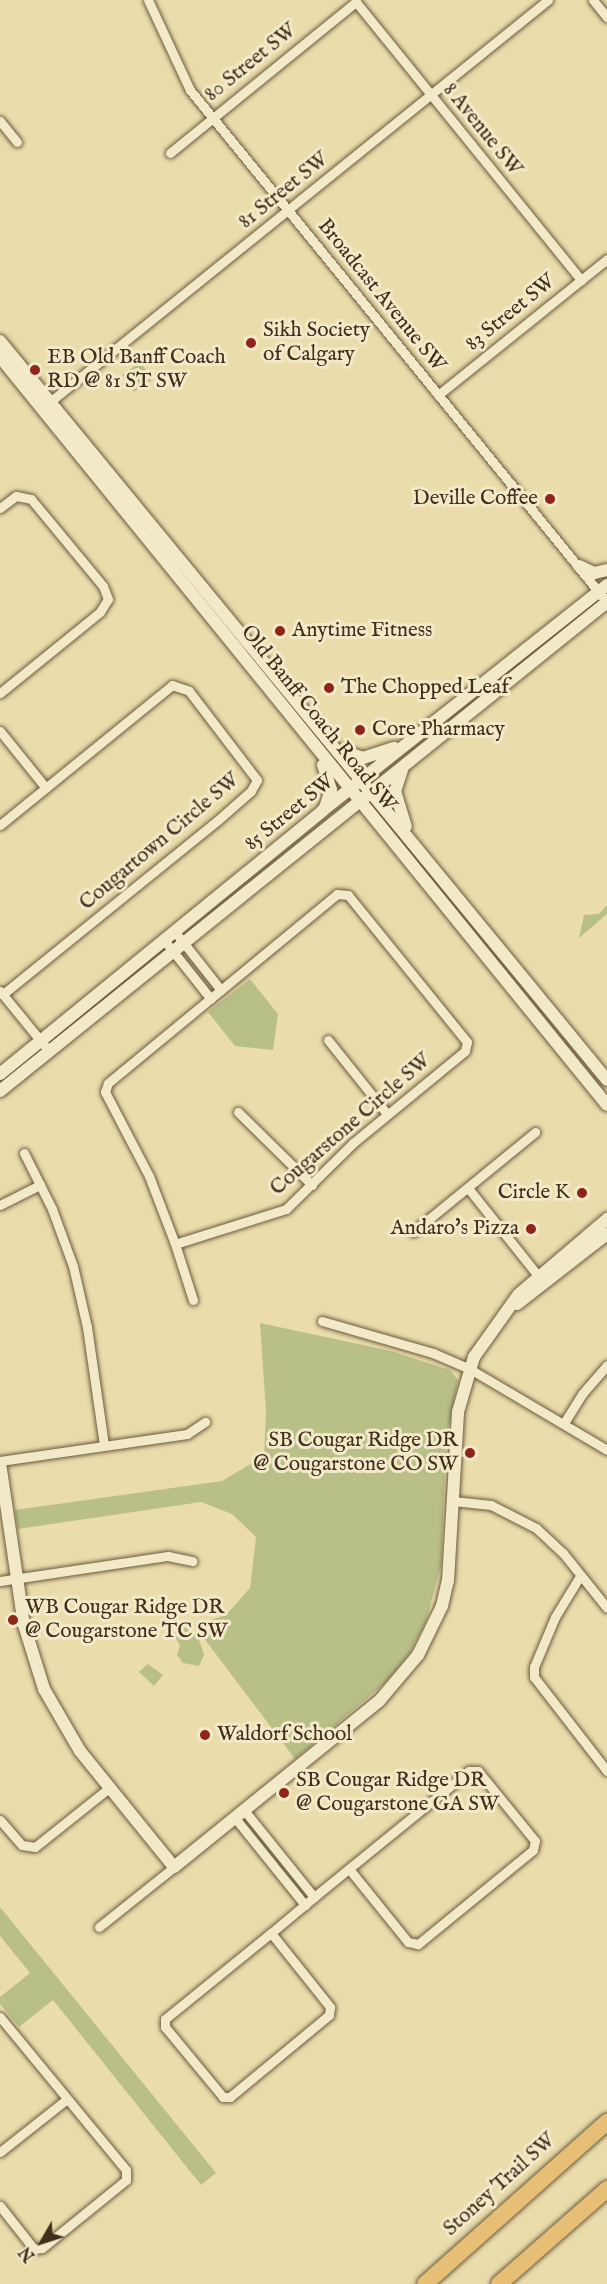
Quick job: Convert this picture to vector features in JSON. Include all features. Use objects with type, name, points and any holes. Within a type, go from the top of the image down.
[{"type":"highway","name":"Stoney Trail SW","points":[[425,2284],[607,2122]]},
{"type":"highway","points":[[499,2284],[607,2189]]},
{"type":"main road","name":"Old Banff Coach Road SW","points":[[0,341],[46,405],[349,790],[607,1105]]},
{"type":"main road","name":"Old Banff Coach Road SW","points":[[0,357],[46,405],[334,744],[607,1080]]},
{"type":"main road","points":[[579,566],[594,573],[607,570]]},
{"type":"main road","name":"85 Street SW","points":[[0,1091],[45,1046],[164,940],[322,811],[603,588]]},
{"type":"main road","name":"85 Street SW","points":[[0,1074],[45,1046],[185,944],[607,602]]},
{"type":"main road","points":[[303,730],[331,785],[330,796],[322,811]]},
{"type":"main road","points":[[334,744],[352,756],[363,758],[411,740]]},
{"type":"main road","points":[[406,764],[396,780],[395,797],[419,850]]},
{"type":"main road","points":[[0,1462],[16,1578],[31,1652],[44,1689],[64,1728],[109,1788],[174,1867],[380,1700],[418,1655],[442,1606],[448,1581],[458,1412],[470,1369],[483,1341],[509,1310],[541,1280],[588,1242],[607,1219]]},
{"type":"main road","points":[[588,1242],[607,1234]]},
{"type":"street","name":"Broadcast Avenue SW","points":[[148,0],[174,62],[212,118],[579,566],[603,588],[607,602]]},
{"type":"street","name":"81 Street SW","points":[[46,405],[548,0]]},
{"type":"street","points":[[593,0],[607,17]]},
{"type":"street","name":"80 Street SW","points":[[170,153],[356,2]]},
{"type":"street","name":"8 Avenue SW","points":[[356,2],[581,280]]},
{"type":"street","points":[[0,121],[17,142]]},
{"type":"street","name":"83 Street SW","points":[[438,395],[607,259]]},
{"type":"street","points":[[0,508],[16,496],[31,500],[104,586],[108,599],[100,612],[0,693]]},
{"type":"street","name":"Cougartown Circle SW","points":[[0,825],[172,685],[189,691],[257,780],[251,791],[218,820],[2,992],[45,1046]]},
{"type":"street","points":[[0,732],[46,788]]},
{"type":"street","name":"Cougarstone Circle SW","points":[[337,894],[348,895],[467,1042],[465,1051],[387,1114],[299,1199],[276,1213],[175,1244],[142,1160],[105,1092],[108,1083],[221,990],[337,894]]},
{"type":"street","points":[[175,932],[221,990]]},
{"type":"street","points":[[164,940],[211,999]]},
{"type":"street","points":[[328,1040],[387,1114]]},
{"type":"street","points":[[238,1112],[312,1185]]},
{"type":"street","points":[[413,1232],[534,1132]]},
{"type":"street","points":[[24,1154],[62,1234],[80,1293],[104,1444]]},
{"type":"street","points":[[0,1205],[40,1185]]},
{"type":"street","points":[[468,1188],[541,1280]]},
{"type":"street","points":[[175,1244],[193,1300]]},
{"type":"street","points":[[322,1322],[433,1353],[470,1369],[607,1450]]},
{"type":"street","points":[[564,1423],[582,1394],[607,1365]]},
{"type":"street","points":[[0,1462],[104,1444],[187,1434],[205,1422]]},
{"type":"street","points":[[453,1501],[491,1505],[522,1520],[549,1538],[607,1608]]},
{"type":"street","points":[[0,1581],[168,1556],[192,1561]]},
{"type":"street","points":[[580,1576],[555,1617],[534,1666],[534,1677],[607,1771]]},
{"type":"street","points":[[271,1933],[330,2007],[329,2015],[230,2097],[223,2097],[165,2027],[165,2019],[469,1771],[478,1771],[535,1841],[533,1850],[418,1944],[408,1942],[349,1869]]},
{"type":"street","points":[[0,1820],[22,1845],[34,1847],[109,1788]]},
{"type":"street","points":[[240,1814],[314,1897]]},
{"type":"street","points":[[240,1814],[304,1905]]},
{"type":"street","points":[[99,1928],[174,1867]]},
{"type":"street","points":[[0,2019],[126,2170],[126,2180],[42,2248],[34,2249],[0,2206]]},
{"type":"street","points":[[0,2152],[68,2099]]},
{"type":"green space","points":[[140,362],[153,379],[134,392],[122,375]]},
{"type":"green space","points":[[607,905],[607,914],[579,938],[584,915],[599,914]]},
{"type":"green space","points":[[250,979],[278,1014],[273,1050],[235,1046],[208,1012]]},
{"type":"green space","points":[[260,1323],[391,1351],[450,1370],[458,1380],[446,1439],[441,1566],[426,1621],[409,1654],[386,1682],[295,1759],[194,1625],[226,1615],[250,1588],[256,1537],[232,1514],[201,1502],[18,1529],[15,1510],[222,1481],[264,1456],[266,1412]]},
{"type":"green space","points":[[180,1627],[192,1629],[200,1642],[204,1655],[199,1666],[183,1663],[177,1655],[180,1645],[173,1634]]},
{"type":"green space","points":[[148,1664],[163,1675],[154,1686],[139,1672]]},
{"type":"green space","points":[[0,1907],[216,2173],[201,2185],[53,2000],[19,2027],[0,2004],[0,1997],[30,1973],[0,1936]]},
{"type":"place","name":"Sikh Society of Calgary","points":[[251,343]]},
{"type":"place","name":"EB Old Banff Coach RD @ 81 ST SW","points":[[35,370]]},
{"type":"place","name":"Deville Coffee","points":[[550,499]]},
{"type":"place","name":"Anytime Fitness","points":[[280,631]]},
{"type":"place","name":"The Chopped Leaf","points":[[329,688]]},
{"type":"place","name":"Core Pharmacy","points":[[360,730]]},
{"type":"place","name":"Circle K","points":[[582,1193]]},
{"type":"place","name":"Andaro's Pizza","points":[[531,1229]]},
{"type":"place","name":"SB Cougar Ridge DR @ Cougarstone CO SW","points":[[470,1453]]},
{"type":"place","name":"WB Cougar Ridge DR @ Cougarstone TC SW","points":[[13,1620]]},
{"type":"place","name":"Waldorf School","points":[[205,1735]]},
{"type":"place","name":"SB Cougar Ridge DR @ Cougarstone GA SW","points":[[284,1793]]}]
